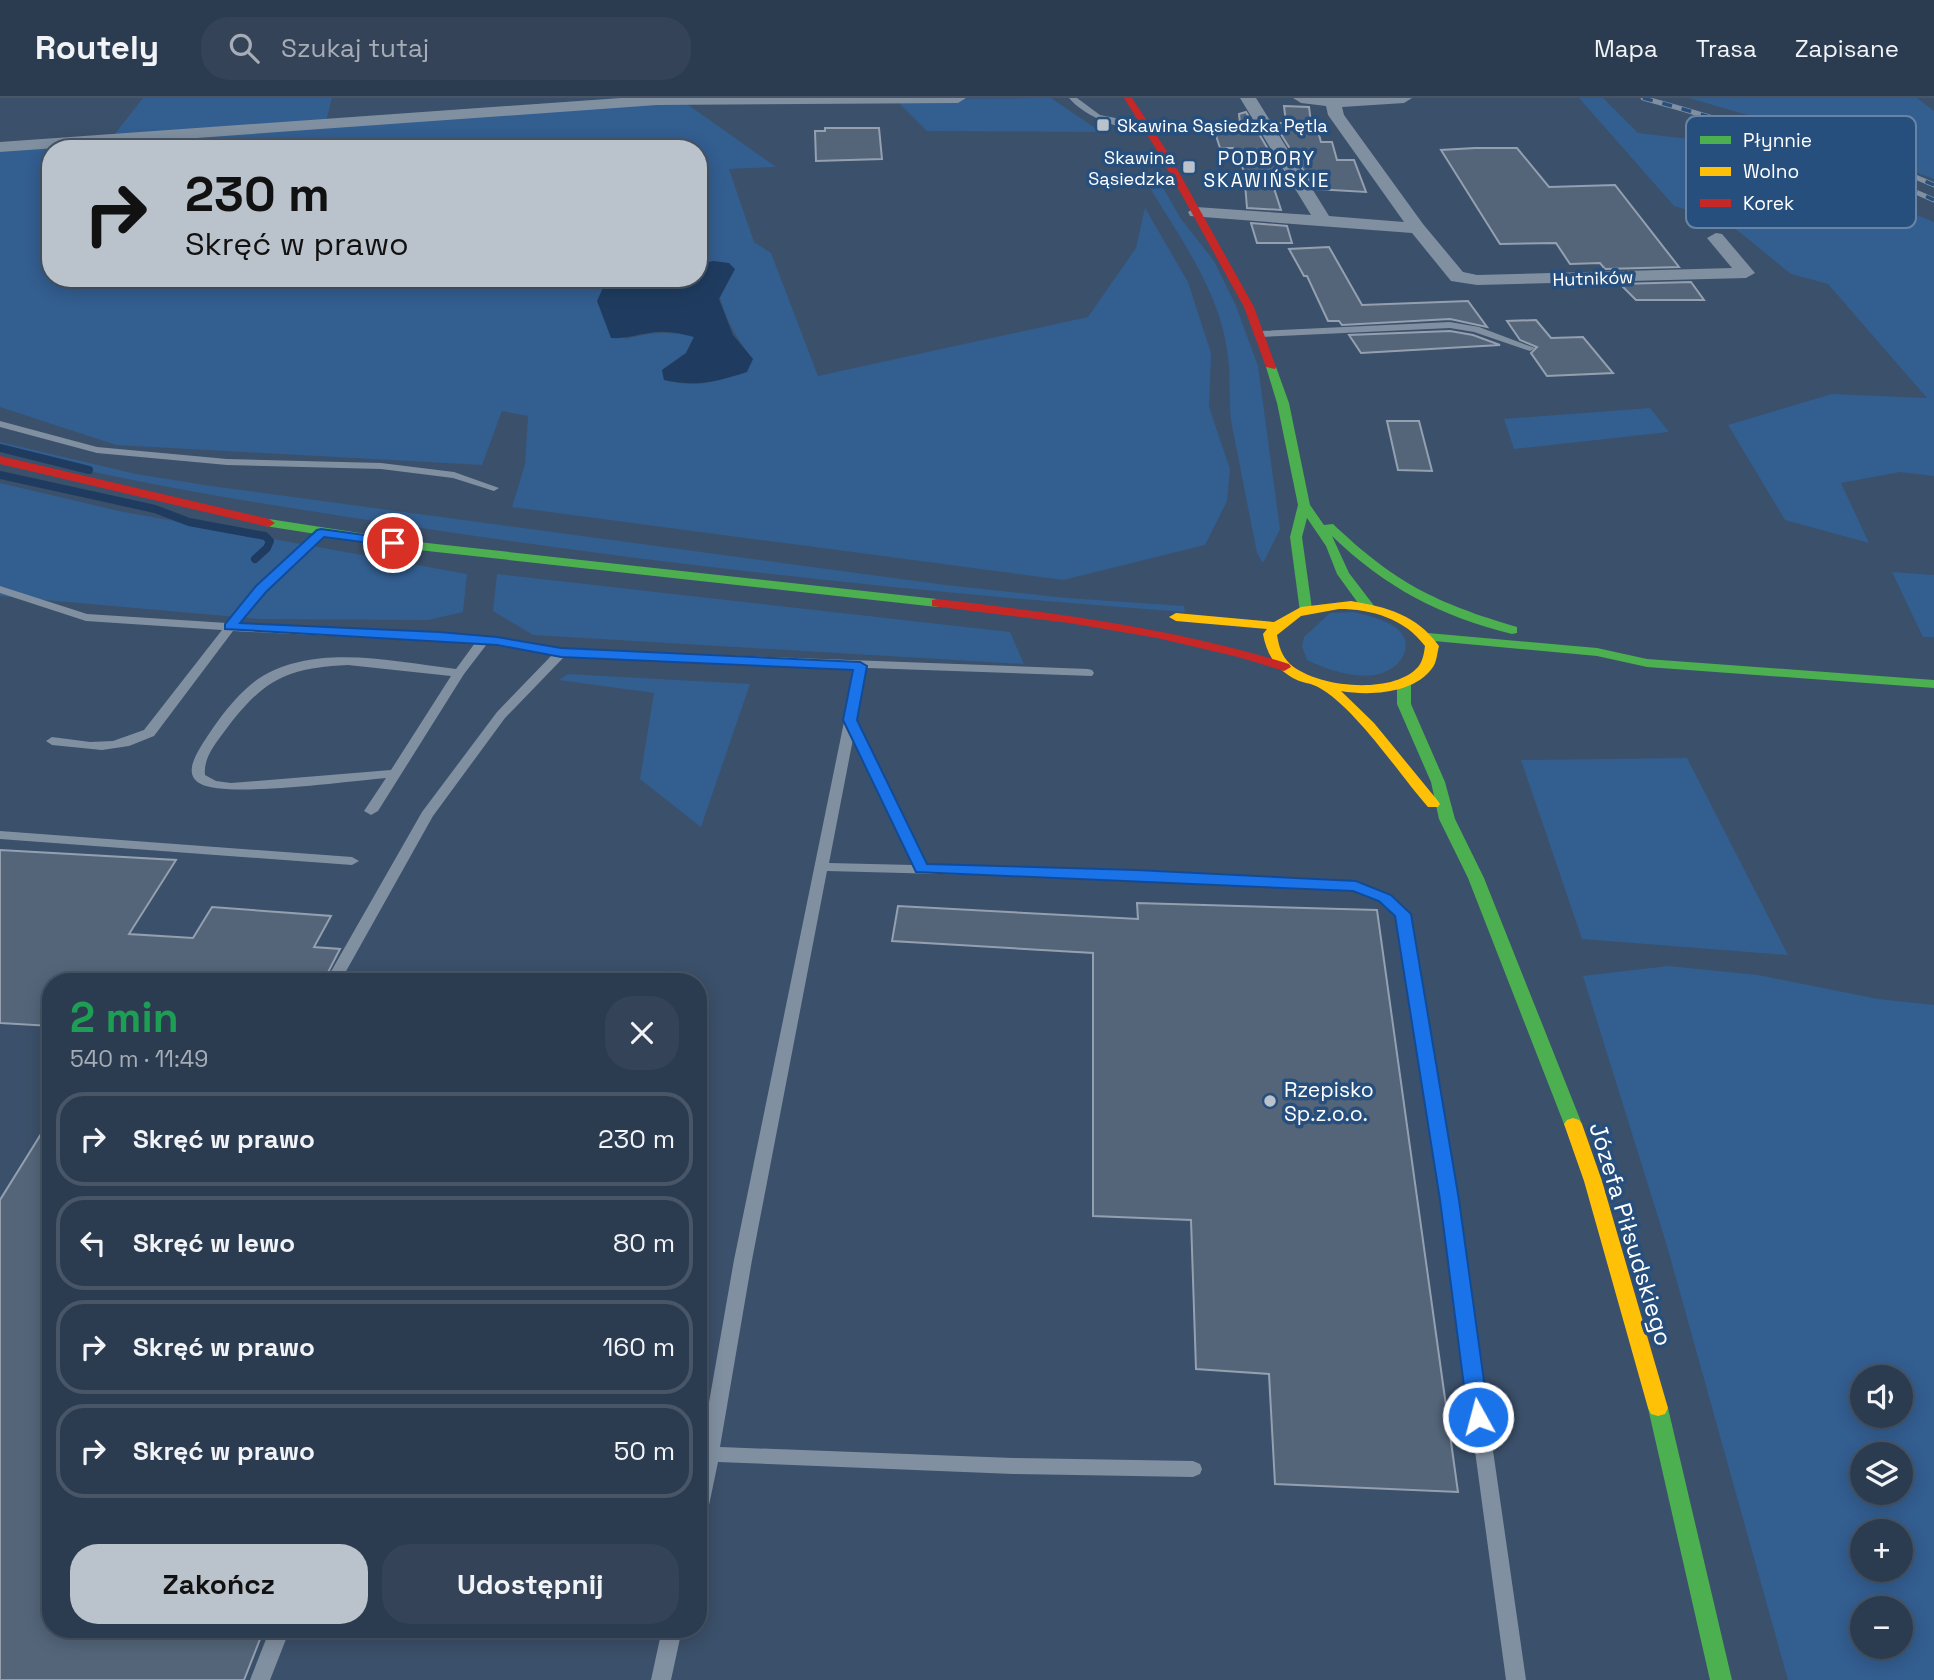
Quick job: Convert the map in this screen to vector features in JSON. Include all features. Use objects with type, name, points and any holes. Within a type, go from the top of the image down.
[{"type":"main road","points":[[1128,98],[1147,125],[1249,307],[1261,334],[1283,403],[1304,505],[1332,546],[1343,574],[1368,607]]},
{"type":"main road","points":[[0,460],[236,516],[321,533],[488,556],[566,562],[1023,613],[1194,641],[1241,652],[1325,685],[1375,689],[1404,682],[1425,670],[1443,669]]},
{"type":"main road","points":[[175,500],[254,508],[495,546],[566,562]]},
{"type":"main road","points":[[1304,505],[1296,537],[1305,609]]},
{"type":"main road","points":[[1304,505],[1367,562],[1403,588],[1451,610],[1570,650]]},
{"type":"main road","points":[[1284,667],[1271,651],[1270,634],[1275,626],[1282,619],[1305,609],[1335,605],[1368,607],[1410,622],[1428,637],[1433,654],[1425,670]]},
{"type":"main road","points":[[1023,613],[1148,615],[1275,626]]},
{"type":"main road","points":[[1428,637],[1597,652],[1647,663],[1934,684]]},
{"type":"main road","points":[[1609,670],[1647,663]]},
{"type":"main road","name":"Józefa Piłsudskiego","points":[[1404,682],[1404,704],[1438,782],[1447,819],[1476,878],[1569,1112],[1593,1181],[1652,1384],[1721,1680]]},
{"type":"main road","name":"Józefa Piłsudskiego","points":[[1325,685],[1336,692],[1381,736],[1417,788],[1447,819]]},
{"type":"street","points":[[98,140],[657,100],[958,98]]},
{"type":"street","points":[[1248,98],[1322,219]]},
{"type":"street","points":[[1301,98],[1323,99],[1333,103],[1404,98]]},
{"type":"street","name":"Hutników","points":[[1333,103],[1336,115],[1417,228],[1457,276],[1477,280],[1746,273],[1716,239]]},
{"type":"street","points":[[0,147],[42,144]]},
{"type":"street","points":[[1196,212],[1322,219],[1417,228]]},
{"type":"lane","points":[[1073,98],[1077,104],[1107,121],[1147,125]]},
{"type":"lane","points":[[1261,334],[1450,325],[1476,329],[1530,348]]},
{"type":"lane","points":[[0,424],[97,450],[227,462],[382,466],[454,475],[494,488]]},
{"type":"lane","points":[[52,741],[110,747],[131,743],[149,733],[261,589],[321,533]]},
{"type":"lane","points":[[0,589],[86,617],[484,640],[561,653],[1088,673]]},
{"type":"lane","points":[[372,811],[459,673],[484,640]]},
{"type":"lane","points":[[337,973],[427,815],[501,715],[561,653]]},
{"type":"lane","points":[[396,773],[232,787],[209,783],[201,778],[197,772],[197,763],[203,751],[252,690],[264,680],[286,670],[363,661],[393,667],[459,673]]},
{"type":"lane","points":[[707,1468],[743,1260],[860,666]]},
{"type":"lane","points":[[850,720],[922,869]]},
{"type":"lane","points":[[0,835],[352,860]]},
{"type":"lane","points":[[822,867],[1136,875],[1356,886],[1385,898],[1403,914],[1449,1200],[1516,1680]]},
{"type":"lane","points":[[710,1454],[1013,1466],[1193,1469]]},
{"type":"lane","points":[[260,1680],[276,1638]]},
{"type":"lane","points":[[661,1680],[670,1638]]},
{"type":"shaded area","points":[[143,98],[332,98],[326,121],[114,135]]},
{"type":"shaded area","points":[[1051,98],[1101,132],[927,131],[895,99]]},
{"type":"shaded area","points":[[1579,98],[1603,98],[1638,133],[1686,139],[1686,210],[1674,206]]},
{"type":"shaded area","points":[[1689,98],[1917,98],[1934,111],[1934,179],[1916,172],[1916,116],[1751,116]]},
{"type":"shaded area","points":[[684,102],[776,167],[729,169],[754,242],[771,253],[818,376],[1088,317],[1136,248],[1145,208],[1188,282],[1211,353],[1209,407],[1230,469],[1227,501],[1205,545],[1063,580],[512,507],[525,464],[528,416],[502,411],[482,465],[116,445],[0,407],[0,152],[42,149],[42,287],[608,287],[625,339],[660,333],[694,336],[686,353],[662,370],[664,380],[691,384],[711,382],[753,359],[736,336],[725,313],[713,261],[707,263],[707,140],[148,140],[358,123]]},
{"type":"shaded area","points":[[1141,173],[1157,177],[1181,219],[1214,261],[1236,306],[1258,366],[1280,529],[1263,563],[1257,553],[1232,426],[1224,332],[1206,284],[1194,261]]},
{"type":"shaded area","points":[[1916,215],[1934,222],[1934,476],[1900,472],[1841,483],[1869,543],[1785,520],[1728,425],[1832,394],[1927,398],[1828,284],[1791,274],[1734,228],[1916,228]]},
{"type":"shaded area","points":[[707,263],[729,263],[735,269],[719,299],[733,335],[753,359],[747,372],[716,381],[687,383],[664,380],[662,370],[686,353],[694,337],[661,332],[611,338],[597,301],[603,287],[707,287]]},
{"type":"shaded area","points":[[1650,408],[1669,432],[1514,449],[1504,419]]},
{"type":"shaded area","points":[[0,442],[136,474],[211,486],[946,585],[1067,598],[1184,606],[1185,612],[988,596],[597,553],[200,493],[0,450]]},
{"type":"shaded area","points":[[0,483],[119,511],[467,574],[463,612],[428,620],[259,619],[0,596]]},
{"type":"shaded area","points":[[1892,572],[1934,575],[1934,637],[1923,637]]},
{"type":"shaded area","points":[[497,574],[1010,632],[1024,664],[533,635],[493,611]]},
{"type":"shaded area","points":[[1354,612],[1390,624],[1404,638],[1404,654],[1400,661],[1385,672],[1375,675],[1349,674],[1307,660],[1302,646],[1304,637],[1330,613]]},
{"type":"shaded area","points":[[568,674],[750,684],[701,827],[640,779],[654,693],[559,680]]},
{"type":"shaded area","points":[[1687,758],[1788,955],[1582,939],[1521,760]]},
{"type":"shaded area","points":[[1668,966],[1758,975],[1878,999],[1934,1005],[1934,1680],[1788,1680],[1667,1246],[1583,976]]},
{"type":"building","points":[[1284,106],[1309,107],[1311,123],[1316,124],[1321,142],[1332,142],[1337,160],[1354,160],[1366,192],[1315,189],[1274,123],[1286,123]]},
{"type":"building","points":[[1246,112],[1290,186],[1273,185],[1281,210],[1247,208],[1244,171],[1233,148],[1220,148],[1212,123],[1240,123],[1239,114]]},
{"type":"building","points":[[825,128],[879,128],[882,159],[816,161],[815,131],[825,131]]},
{"type":"building","points":[[1517,148],[1549,187],[1615,185],[1679,267],[1605,269],[1600,263],[1570,264],[1556,243],[1500,244],[1441,150]]},
{"type":"building","points":[[1251,223],[1287,226],[1292,243],[1257,243]]},
{"type":"building","points":[[1329,247],[1362,305],[1468,301],[1487,327],[1450,319],[1342,325],[1339,321],[1328,321],[1307,276],[1304,276],[1289,249]]},
{"type":"building","points":[[1691,282],[1704,300],[1636,300],[1620,284]]},
{"type":"building","points":[[1536,320],[1551,338],[1583,337],[1613,373],[1547,376],[1531,353],[1537,347],[1520,340],[1507,321]]},
{"type":"building","points":[[1450,331],[1473,335],[1500,345],[1361,353],[1349,335]]},
{"type":"building","points":[[1387,421],[1419,421],[1432,471],[1398,470]]},
{"type":"building","points":[[0,850],[176,860],[129,934],[193,938],[212,907],[331,916],[314,947],[340,949],[328,973],[42,973],[42,1025],[0,1023]]},
{"type":"building","name":"Rzepisko Sp.z.o.o.","points":[[1137,903],[1377,910],[1458,1492],[1275,1484],[1269,1374],[1196,1369],[1191,1220],[1093,1216],[1093,953],[892,941],[898,906],[1138,919]]},
{"type":"building","points":[[42,1132],[42,1638],[260,1638],[244,1680],[0,1680],[0,1200]]},
{"type":"waterway","points":[[0,448],[89,470]]},
{"type":"waterway","points":[[0,475],[155,509],[189,522],[265,536],[270,541],[267,548],[255,559]]},
{"type":"railway","points":[[1643,98],[1706,116]]},
{"type":"railway","points":[[1916,177],[1934,185]]},
{"type":"railway","points":[[1916,192],[1934,200]]},
{"type":"traffic: fast","points":[[1271,367],[1283,403],[1304,505],[1332,546],[1343,574],[1368,607]]},
{"type":"traffic: fast","points":[[1304,505],[1296,537],[1305,609]]},
{"type":"traffic: fast","points":[[269,523],[418,546],[937,603]]},
{"type":"traffic: fast","points":[[1329,527],[1369,564],[1409,591],[1452,611],[1512,630]]},
{"type":"traffic: fast","points":[[1428,637],[1597,652],[1647,663],[1934,684]]},
{"type":"traffic: fast","points":[[1404,683],[1404,704],[1438,782],[1447,819],[1476,878],[1573,1124]]},
{"type":"traffic: fast","points":[[1658,1408],[1721,1680]]},
{"type":"traffic: slow","points":[[1351,605],[1397,616],[1416,628],[1432,646],[1426,667],[1414,678],[1395,686],[1349,688],[1325,685],[1303,678],[1286,668],[1275,655],[1270,634],[1287,618],[1306,609],[1351,605]]},
{"type":"traffic: slow","points":[[1176,617],[1275,626]]},
{"type":"traffic: slow","points":[[1324,685],[1369,726],[1433,804]]},
{"type":"traffic: slow","points":[[1573,1124],[1593,1181],[1658,1408]]},
{"type":"traffic: jam","points":[[1128,98],[1163,153],[1160,155],[1172,169],[1249,307],[1271,367]]},
{"type":"traffic: jam","points":[[0,460],[269,523]]},
{"type":"traffic: jam","points":[[937,603],[1157,633],[1284,667]]},
{"type":"place","name":"Skawina Sąsiedzka Pętla","points":[[1103,125]]},
{"type":"place","name":"Skawina Sąsiedzka","points":[[1189,167]]},
{"type":"place","name":"Rzepisko Sp.z.o.o.","points":[[1270,1101]]},
{"type":"district","name":"PODBORY SKAWIŃSKIE","points":[[1267,169]]},
{"type":"route","points":[[393,543],[321,533],[261,589],[230,626],[439,636],[497,641],[561,653],[860,666],[850,720],[922,869],[1136,875],[1356,886],[1385,898],[1403,914],[1449,1200],[1478,1417]]}]
